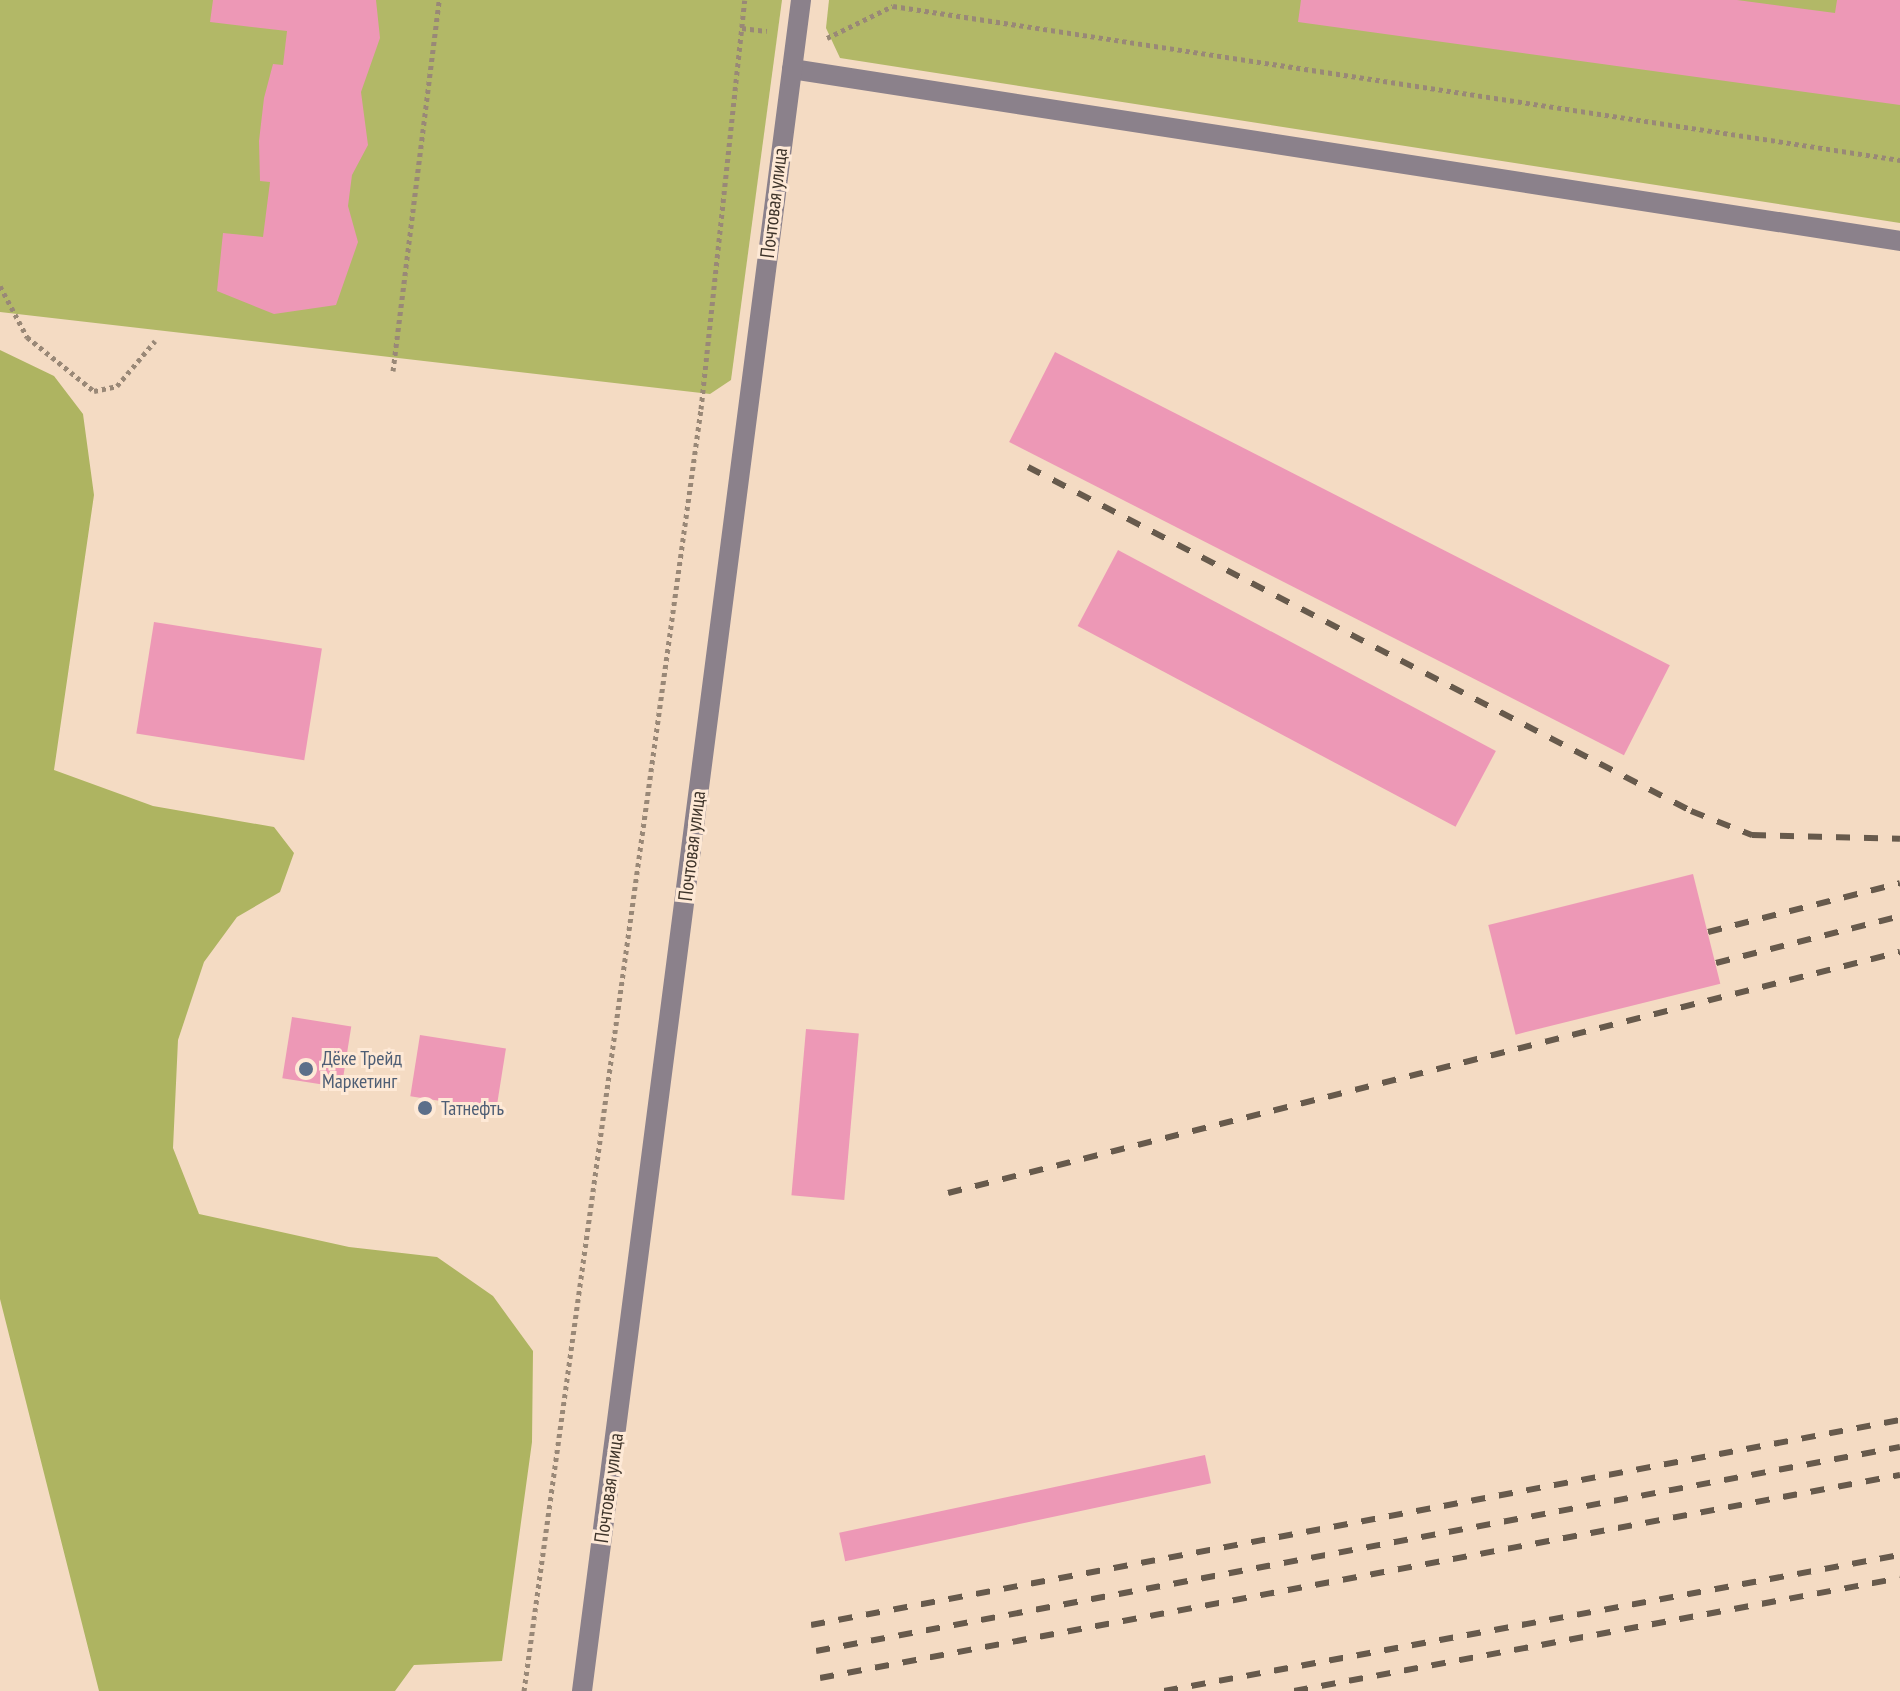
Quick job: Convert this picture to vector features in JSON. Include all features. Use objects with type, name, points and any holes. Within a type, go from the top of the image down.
[{"type":"street","name":"Почтовая улица","points":[[582,1691],[801,0]]},
{"type":"street","points":[[792,69],[1900,241]]},
{"type":"path","points":[[393,371],[439,0]]},
{"type":"path","points":[[524,1691],[701,409],[745,0]]},
{"type":"path","points":[[827,38],[893,6],[1900,160]]},
{"type":"path","points":[[742,28],[776,32]]},
{"type":"path","points":[[0,286],[27,337],[94,391],[117,386],[155,341]]},
{"type":"green space","points":[[0,0],[782,0],[731,380],[710,394],[0,312]]},
{"type":"green space","points":[[829,0],[1900,0],[1900,223],[840,58],[826,28]]},
{"type":"green space","points":[[0,350],[54,376],[83,414],[94,495],[54,770],[153,806],[274,827],[294,853],[280,892],[237,917],[204,962],[178,1040],[173,1148],[199,1214],[349,1247],[437,1257],[493,1296],[533,1351],[532,1442],[502,1661],[414,1665],[395,1691],[99,1691],[0,1299]]},
{"type":"building","points":[[213,0],[376,0],[380,38],[361,92],[368,145],[352,175],[348,206],[358,242],[336,305],[274,314],[217,291],[223,233],[263,237],[270,182],[260,181],[259,141],[264,98],[273,64],[283,65],[287,31],[210,22]]},
{"type":"building","points":[[1301,0],[1737,0],[1835,13],[1837,0],[1900,0],[1900,105],[1298,22]]},
{"type":"building","points":[[1055,352],[1670,665],[1624,755],[1009,442]]},
{"type":"building","points":[[1118,550],[1496,751],[1456,827],[1078,626]]},
{"type":"building","points":[[154,622],[322,649],[304,760],[136,734]]},
{"type":"building","points":[[1693,874],[1720,984],[1516,1035],[1488,925]]},
{"type":"building","points":[[292,1017],[351,1026],[342,1088],[282,1078]]},
{"type":"building","points":[[806,1029],[859,1034],[844,1200],[791,1195]]},
{"type":"building","points":[[420,1035],[506,1049],[496,1110],[410,1096]]},
{"type":"building","points":[[1205,1455],[1211,1483],[845,1561],[839,1533]]},
{"type":"railway","points":[[1028,467],[1691,811],[1752,835],[1900,839]]},
{"type":"railway","points":[[1708,932],[1900,883]]},
{"type":"railway","points":[[1716,963],[1900,916]]},
{"type":"railway","points":[[948,1193],[1900,952]]},
{"type":"railway","points":[[811,1625],[1900,1420]]},
{"type":"railway","points":[[816,1651],[1900,1447]]},
{"type":"railway","points":[[820,1678],[1900,1475]]},
{"type":"railway","points":[[1164,1691],[1900,1555]]},
{"type":"railway","points":[[1294,1691],[1900,1578]]},
{"type":"place","name":"Дёке Трейд Маркетинг","points":[[306,1069]]},
{"type":"place","name":"Татнефть","points":[[425,1108]]}]
